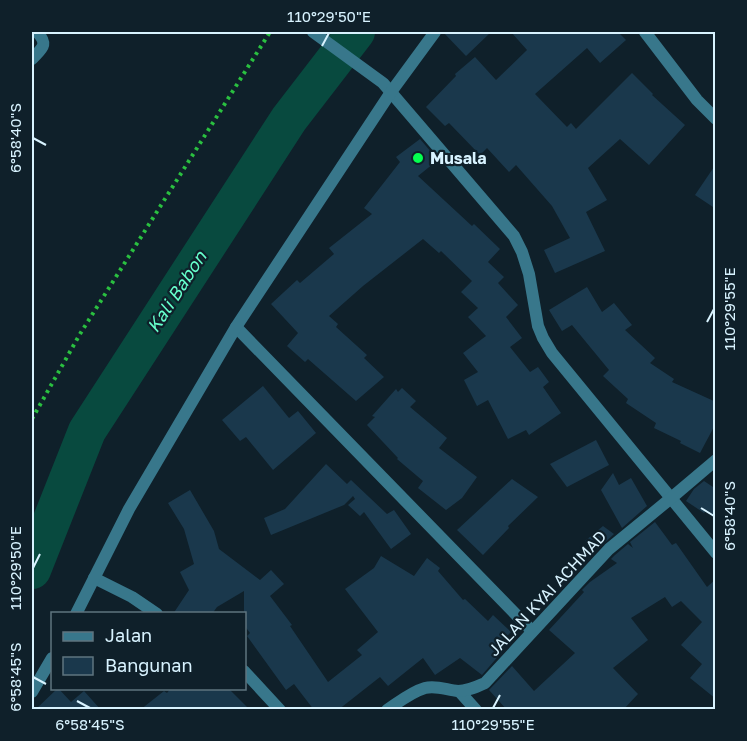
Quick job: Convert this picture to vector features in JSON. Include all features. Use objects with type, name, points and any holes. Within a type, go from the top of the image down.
[{"type":"street","points":[[32,59],[44,44],[37,32]]},
{"type":"street","points":[[313,32],[387,88],[514,236],[530,274],[538,326],[552,353],[716,553]]},
{"type":"street","points":[[77,612],[129,509],[236,327],[387,88],[435,32]]},
{"type":"street","points":[[645,32],[697,100],[716,119]]},
{"type":"street","points":[[236,327],[532,631]]},
{"type":"street","name":"JALAN KYAI ACHMAD","points":[[387,710],[416,691],[427,687],[459,691],[472,689],[485,683],[609,549],[716,460]]},
{"type":"street","points":[[94,578],[132,597],[154,612]]},
{"type":"street","points":[[32,692],[51,660]]},
{"type":"street","points":[[246,673],[279,710]]},
{"type":"street","points":[[459,691],[476,710]]},
{"type":"path","points":[[32,419],[86,324],[270,32]]},
{"type":"building","points":[[443,32],[491,32],[466,56]]},
{"type":"building","points":[[511,32],[618,32],[626,40],[600,63],[587,48],[535,94],[567,127],[571,123],[576,129],[632,73],[685,125],[649,165],[620,139],[588,168],[607,200],[586,212],[605,251],[555,273],[544,250],[570,238],[552,206],[516,165],[509,172],[487,148],[480,155],[449,123],[445,126],[426,107],[456,76],[455,74],[475,57],[496,80],[527,50]]},
{"type":"building","points":[[420,139],[438,160],[418,176],[500,249],[488,262],[504,277],[498,283],[518,305],[506,317],[522,338],[510,347],[530,372],[538,367],[549,382],[543,387],[561,413],[529,435],[526,430],[508,439],[488,400],[477,406],[464,380],[478,372],[463,353],[486,336],[468,317],[478,308],[461,292],[472,281],[441,251],[439,253],[423,239],[329,316],[338,324],[336,327],[367,355],[364,358],[384,377],[356,401],[308,359],[305,362],[287,346],[298,333],[271,304],[297,280],[300,283],[334,254],[329,248],[372,214],[364,208],[400,162],[396,157]]},
{"type":"building","points":[[716,164],[716,209],[695,195]]},
{"type":"building","points":[[587,287],[602,312],[614,303],[632,325],[625,330],[655,358],[650,363],[674,379],[672,382],[716,402],[716,423],[700,453],[654,428],[656,423],[626,403],[628,399],[603,376],[609,370],[572,325],[562,331],[549,310]]},
{"type":"building","points":[[263,386],[289,418],[298,411],[316,433],[273,470],[246,437],[240,441],[222,420]]},
{"type":"building","points":[[402,388],[416,401],[410,407],[447,438],[439,448],[477,477],[462,498],[446,510],[418,488],[423,481],[397,459],[367,425],[396,389],[398,392]]},
{"type":"building","points":[[596,440],[609,465],[567,487],[550,464]]},
{"type":"building","points":[[326,464],[347,484],[351,480],[387,514],[394,510],[411,534],[391,549],[364,512],[360,516],[348,505],[355,499],[353,496],[344,505],[271,535],[264,518],[285,509]]},
{"type":"building","points":[[613,473],[619,485],[631,478],[647,506],[622,528],[601,490]]},
{"type":"building","points":[[512,479],[538,497],[508,526],[509,528],[483,555],[457,530]]},
{"type":"building","points":[[704,481],[716,489],[716,519],[686,501],[694,489]]},
{"type":"building","points":[[190,490],[214,531],[219,549],[260,580],[271,570],[284,584],[270,596],[292,625],[290,626],[328,682],[362,655],[357,650],[378,632],[345,589],[374,568],[381,556],[414,576],[427,558],[440,568],[438,571],[463,600],[465,599],[488,621],[493,615],[511,632],[496,647],[501,653],[482,675],[460,658],[435,675],[423,658],[388,686],[380,677],[338,710],[314,710],[294,684],[286,690],[247,636],[250,633],[246,628],[244,591],[217,607],[213,612],[174,612],[189,590],[180,572],[194,564],[184,529],[168,503]]},
{"type":"building","points":[[655,522],[672,545],[676,543],[707,587],[716,579],[716,699],[690,678],[702,664],[681,645],[702,622],[681,601],[672,607],[665,597],[631,618],[648,640],[613,668],[638,694],[623,710],[507,710],[489,690],[512,666],[534,691],[575,653],[549,630],[584,592],[582,590],[590,582],[617,563],[611,559],[628,544],[633,548],[630,542]]},
{"type":"building","points":[[603,526],[614,534],[598,549],[585,541]]},
{"type":"building","points":[[56,690],[60,690],[71,702],[84,691],[101,710],[35,710]]},
{"type":"building","points":[[169,690],[230,690],[250,710],[140,710],[164,691],[167,693]]},
{"type":"waterway","name":"Kali Babon","points":[[32,570],[87,431],[289,119],[356,32]]},
{"type":"place","name":"Musala","points":[[418,158]]}]
